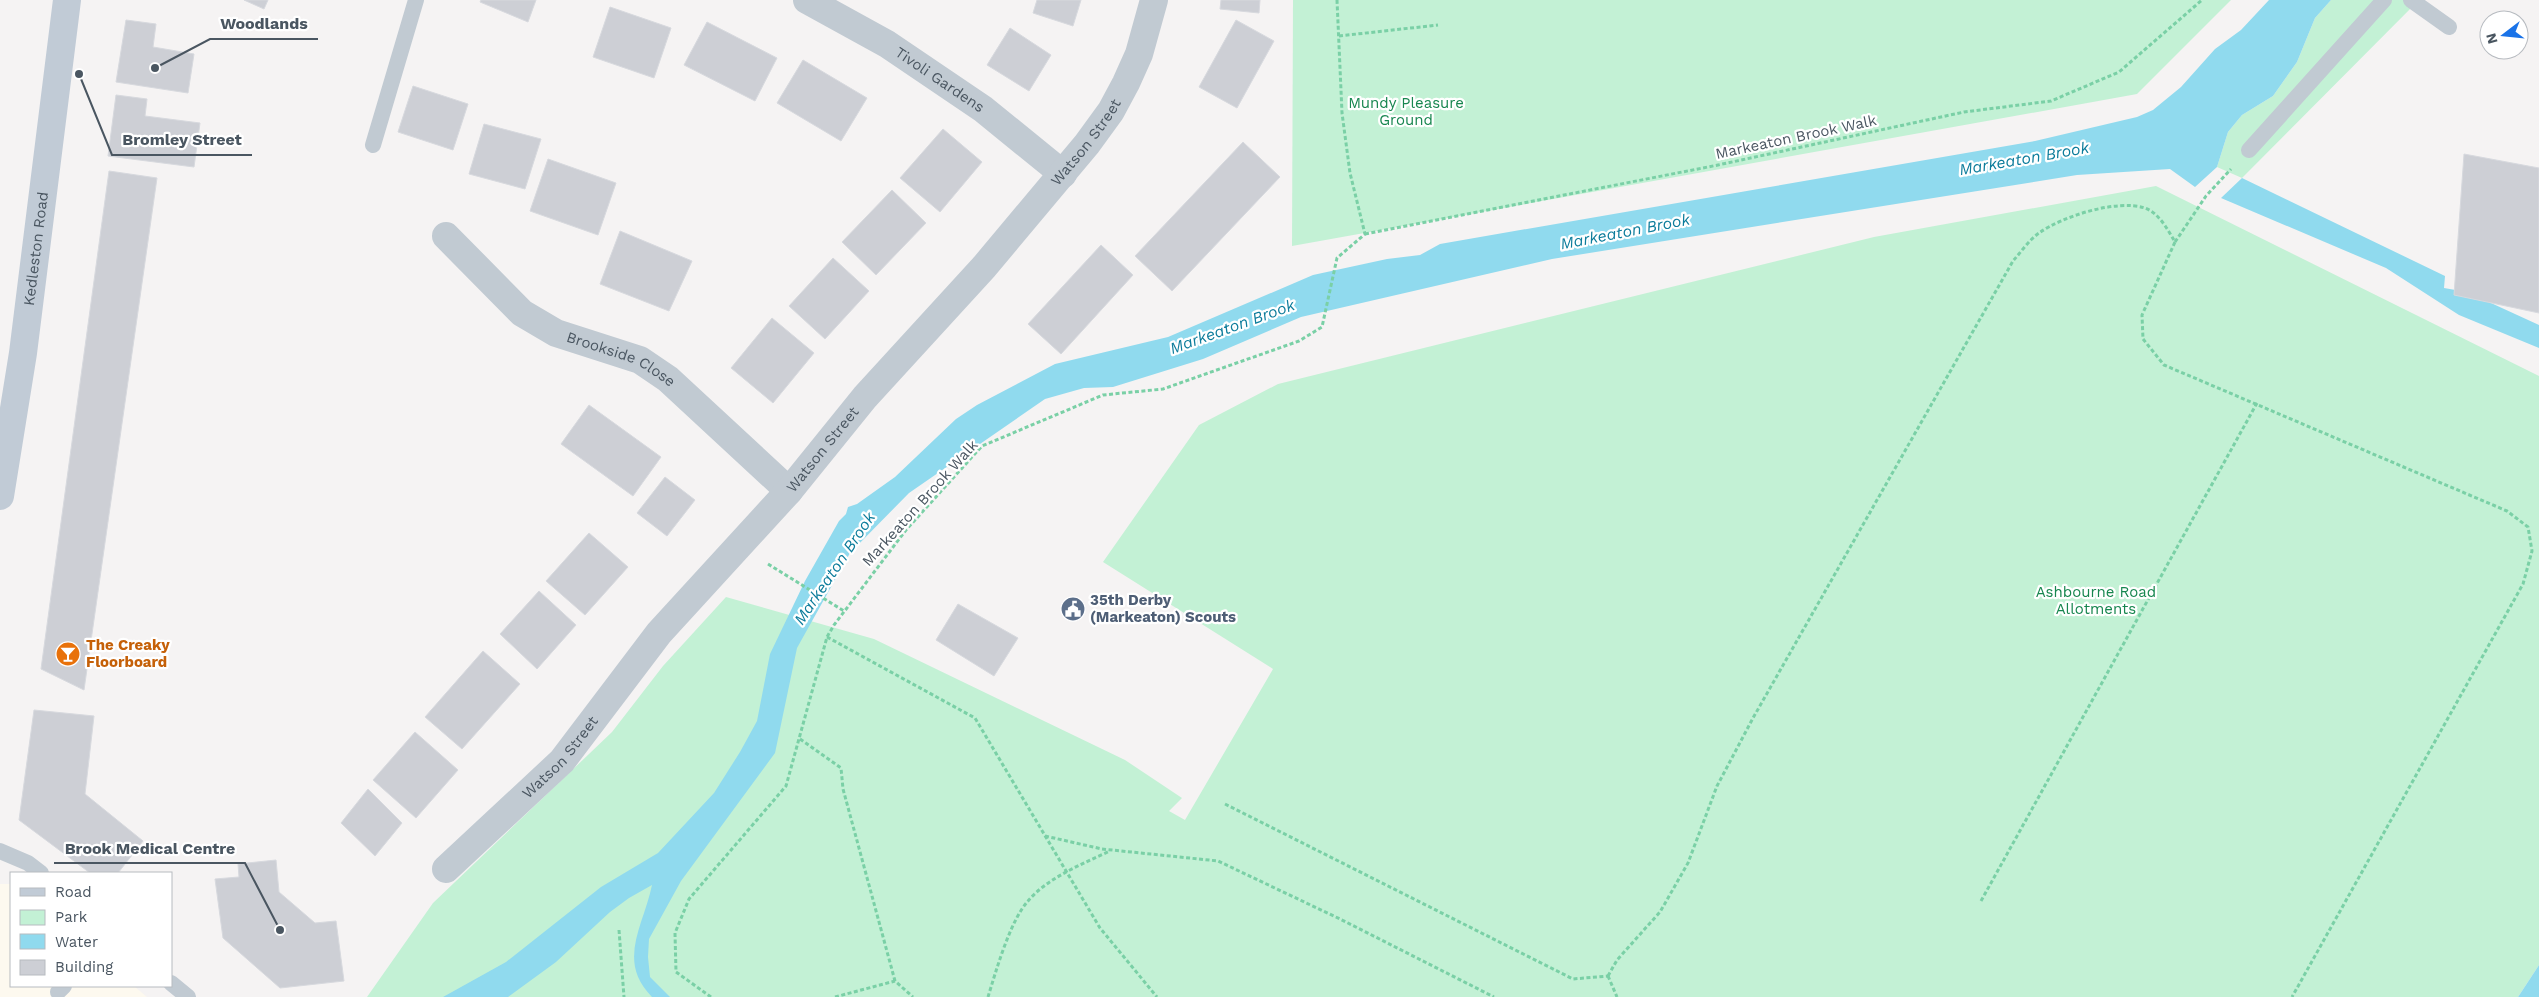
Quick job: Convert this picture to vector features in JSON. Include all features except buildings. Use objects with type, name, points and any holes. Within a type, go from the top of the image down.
[{"type":"street","name":"Kedleston Road","points":[[0,496],[23,353],[66,0]]},
{"type":"street","name":"Tivoli Gardens","points":[[806,0],[895,50],[983,109],[1062,174]]},
{"type":"street","name":"Watson Street","points":[[446,869],[562,761],[659,633],[789,491],[865,397],[984,267],[1062,174],[1112,111],[1139,54],[1154,0]]},
{"type":"street","name":"Brookside Close","points":[[446,236],[522,313],[556,333],[640,360],[668,379],[789,491]]},
{"type":"lane","points":[[373,145],[416,0]]},
{"type":"lane","points":[[2249,150],[2384,0]]},
{"type":"lane","points":[[2411,0],[2448,27]]},
{"type":"lane","points":[[0,851],[28,862],[39,872]]},
{"type":"lane","points":[[172,984],[188,997]]},
{"type":"path","points":[[1337,0],[1342,113],[1350,174],[1365,234]]},
{"type":"path","name":"Markeaton Brook Walk","points":[[711,997],[676,972],[675,933],[688,899],[786,786],[827,637],[844,611],[906,530],[982,446],[1103,395],[1163,389],[1299,341],[1322,327],[1337,258],[1365,234],[1727,163],[1964,112],[2051,101],[2119,72],[2202,0]]},
{"type":"path","points":[[1339,36],[1438,25]]},
{"type":"path","points":[[2249,150],[2206,196],[2175,242],[2142,315],[2143,339],[2164,365],[2507,511],[2528,527],[2532,551],[2523,584],[2292,997]]},
{"type":"path","points":[[1608,976],[1617,960],[1660,912],[1688,863],[1717,786],[1753,718],[2013,261],[2038,233],[2064,220],[2121,205],[2146,208],[2162,222],[2175,242]]},
{"type":"path","points":[[1981,901],[2257,404]]},
{"type":"path","points":[[738,545],[844,611]]},
{"type":"path","points":[[827,637],[975,718],[1100,928],[1157,997]]},
{"type":"path","points":[[800,738],[841,768],[842,789],[895,981],[913,997]]},
{"type":"path","points":[[1225,804],[1573,979],[1608,976]]},
{"type":"path","points":[[1045,836],[1112,850],[1218,862],[1340,919],[1494,997]]},
{"type":"path","points":[[988,997],[1006,941],[1027,901],[1066,871],[1112,850]]},
{"type":"path","points":[[619,930],[624,997]]},
{"type":"path","points":[[1608,976],[1617,997]]},
{"type":"path","points":[[835,997],[895,981]]},
{"type":"shaded area","points":[[0,884],[10,884],[10,987],[135,987],[147,997],[0,997]]},
{"type":"green space","name":"Mundy Pleasure Ground","points":[[1293,0],[2231,0],[2137,94],[1292,246]]},
{"type":"green space","points":[[2331,0],[2419,0],[2242,178],[2217,167],[2228,132],[2242,115],[2273,96],[2297,62],[2315,18]]},
{"type":"green space","name":"Ashbourne Road Allotments","points":[[2156,186],[2539,376],[2539,965],[2518,997],[367,997],[433,903],[612,732],[663,666],[726,597],[874,639],[1125,760],[1182,798],[1169,811],[1185,820],[1273,669],[1103,562],[1199,425],[1278,384],[1874,237]]},
{"type":"water","name":"Markeaton Brook","points":[[2269,0],[2331,0],[2315,18],[2297,62],[2273,96],[2242,115],[2228,132],[2217,167],[2195,187],[2170,169],[2077,175],[1552,259],[1301,317],[1203,359],[1113,387],[1084,388],[1045,399],[909,493],[850,553],[797,648],[775,753],[681,881],[649,939],[650,977],[670,997],[652,997],[641,983],[636,970],[634,956],[636,942],[652,885],[629,898],[610,912],[556,962],[508,997],[443,997],[506,962],[601,887],[658,853],[714,793],[757,721],[770,654],[805,581],[839,521],[846,514],[848,507],[857,504],[895,477],[956,419],[977,405],[1055,364],[1168,337],[1313,275],[1387,259],[1420,255],[1440,244],[2035,141],[2137,117],[2153,110],[2181,87],[2215,49],[2241,30]]},
{"type":"water","points":[[2242,178],[2445,276],[2444,288],[2467,292],[2539,325],[2539,348],[2459,315],[2386,268],[2221,198]]},
{"type":"water","points":[[2539,965],[2539,997],[2518,997]]},
{"type":"place","name":"Woodlands","points":[[155,68]]},
{"type":"place","name":"Bromley Street","points":[[79,74]]},
{"type":"place","name":"35th Derby (Markeaton) Scouts","points":[[1073,609]]},
{"type":"place","name":"The Creaky Floorboard","points":[[68,654]]},
{"type":"place","name":"Brook Medical Centre","points":[[280,930]]}]
